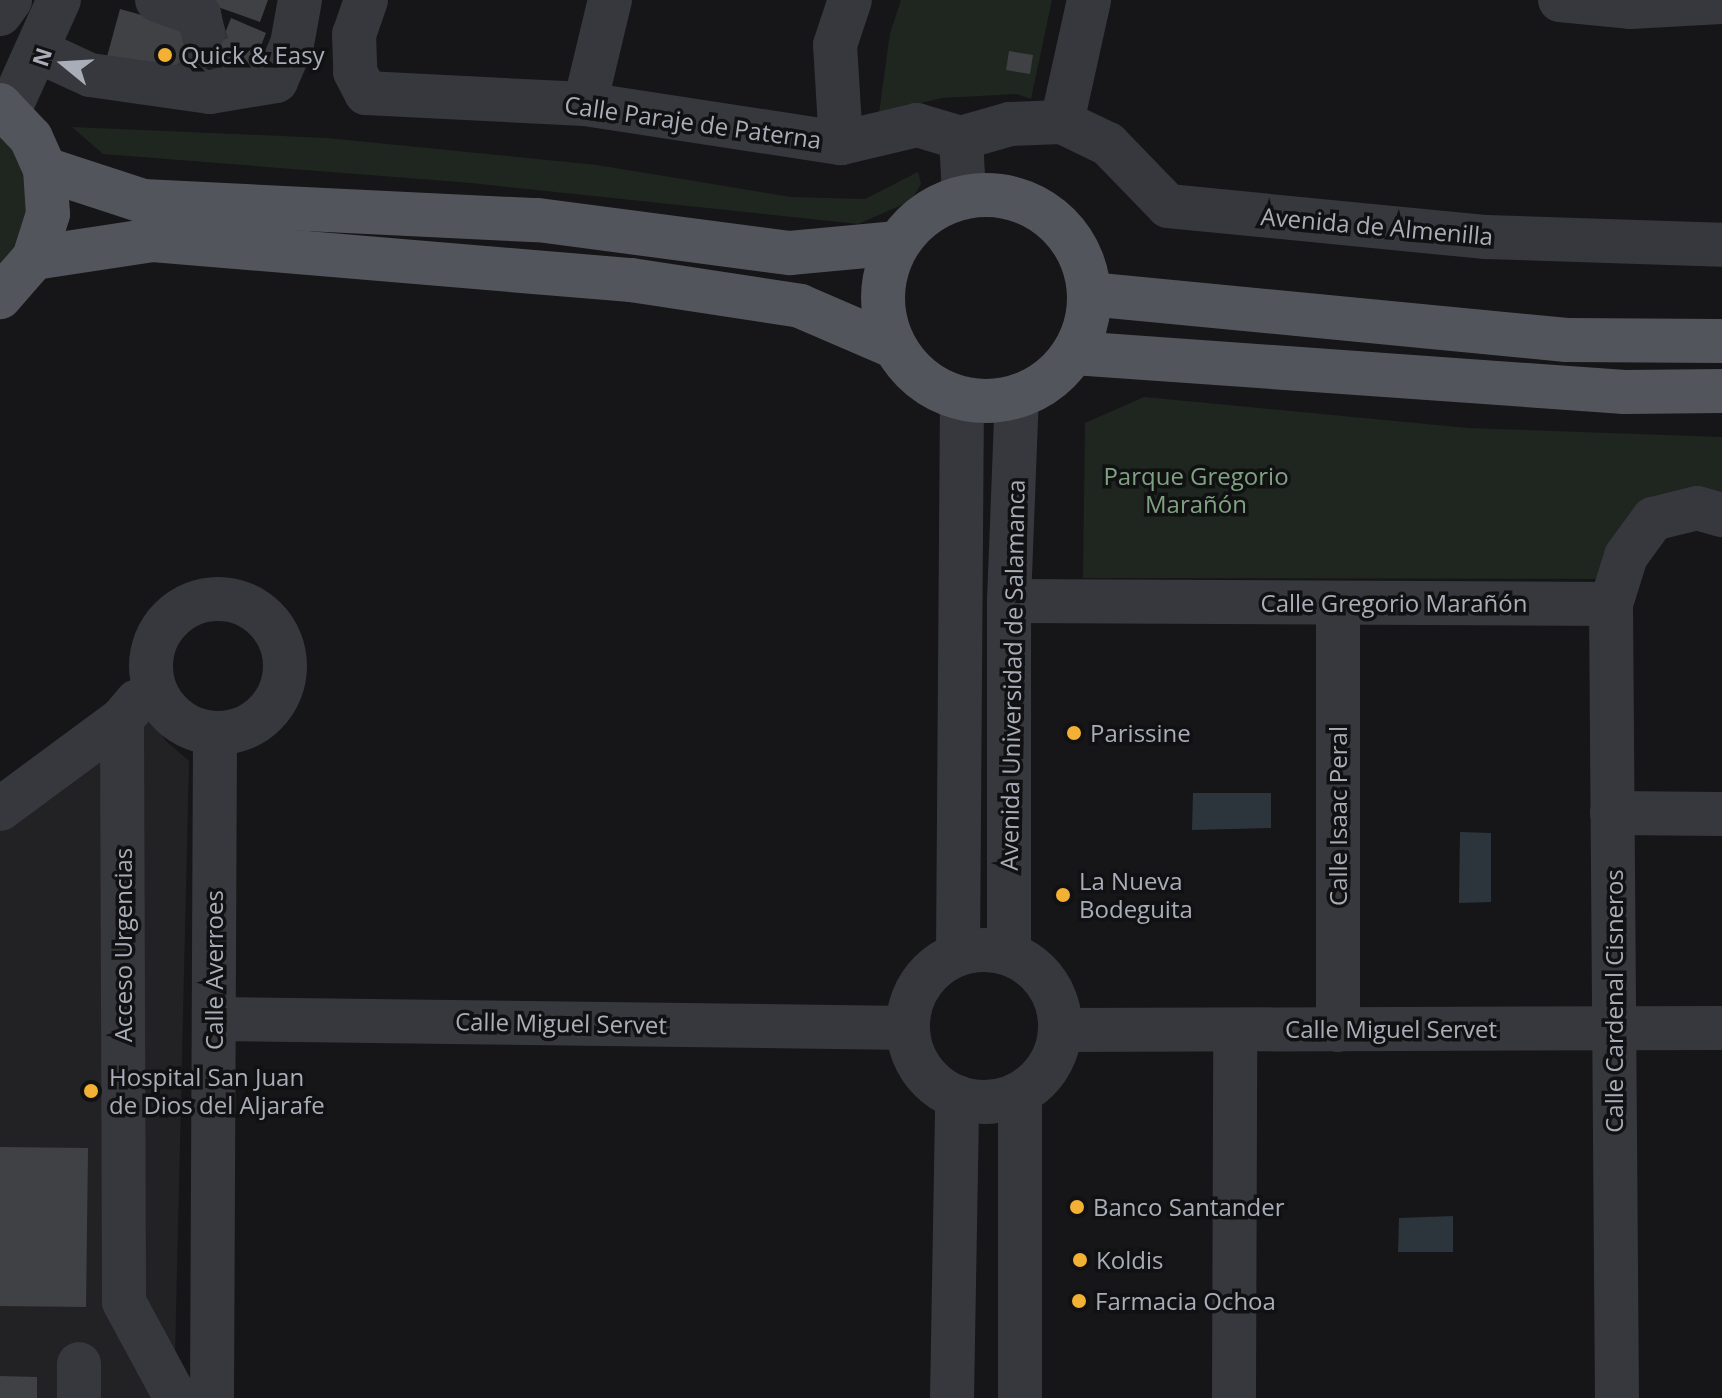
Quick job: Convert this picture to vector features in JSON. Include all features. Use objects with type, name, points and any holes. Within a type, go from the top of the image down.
[{"type":"main road","points":[[0,297],[34,258],[48,214],[45,169],[31,138],[5,108]]},
{"type":"main road","points":[[45,169],[143,201],[538,220],[790,253],[898,243]]},
{"type":"main road","points":[[992,194],[1028,203],[1058,223],[1083,261],[1089,294],[1086,322],[1074,353],[1047,381],[1017,397],[962,399],[920,378],[895,347],[884,311],[884,279],[898,243],[929,211],[964,196],[992,194]]},
{"type":"main road","points":[[34,258],[153,240],[631,280],[800,306],[895,347]]},
{"type":"main road","points":[[1089,294],[1567,340],[1722,341]]},
{"type":"main road","points":[[1074,353],[1625,392],[1722,391]]},
{"type":"street","points":[[0,14],[10,0]]},
{"type":"street","points":[[5,108],[59,0]]},
{"type":"street","points":[[157,0],[199,15],[203,33]]},
{"type":"street","points":[[53,58],[90,75],[210,92],[276,81],[292,44],[300,0]]},
{"type":"street","name":"Calle Paraje de Paterna","points":[[366,0],[354,34],[355,72],[366,93],[585,104],[841,143],[917,125],[961,138]]},
{"type":"street","points":[[585,104],[610,0]]},
{"type":"street","points":[[841,143],[835,45],[850,0]]},
{"type":"street","points":[[964,196],[961,138],[1010,124],[1062,122],[1089,0]]},
{"type":"street","points":[[1560,0],[1630,7],[1722,2]]},
{"type":"street","name":"Avenida de Almenilla","points":[[1062,122],[1108,144],[1168,206],[1486,237],[1722,245]]},
{"type":"street","name":"Avenida Universidad de Salamanca","points":[[1009,954],[1009,601],[1017,397]]},
{"type":"street","name":"Avenida Universidad de Salamanca","points":[[958,954],[962,399]]},
{"type":"street","points":[[1611,604],[1626,556],[1653,519],[1697,508],[1722,515]]},
{"type":"street","points":[[225,598],[266,618],[285,659],[274,703],[238,731],[215,733],[174,717],[152,680],[154,646],[181,609],[225,598]]},
{"type":"street","name":"Calle Gregorio Marañón","points":[[1009,601],[1611,604]]},
{"type":"street","name":"Calle Isaac Peral","points":[[1338,603],[1338,1030]]},
{"type":"street","name":"Calle Cardenal Cisneros","points":[[1611,604],[1617,1398]]},
{"type":"street","points":[[0,809],[122,719],[152,680]]},
{"type":"street","name":"Acceso Urgencias","points":[[122,719],[124,1302],[176,1398]]},
{"type":"street","name":"Calle Averroes","points":[[212,1398],[215,733]]},
{"type":"street","points":[[1612,813],[1722,814]]},
{"type":"street","points":[[983,949],[1009,954],[1032,967],[1050,987],[1060,1030],[1052,1061],[1020,1096],[982,1102],[957,1097],[931,1080],[913,1054],[908,1028],[921,983],[958,954],[983,949]]},
{"type":"street","name":"Calle Miguel Servet","points":[[214,1019],[908,1028]]},
{"type":"street","name":"Calle Miguel Servet","points":[[1060,1030],[1722,1028]]},
{"type":"street","points":[[1234,1398],[1235,1030]]},
{"type":"street","points":[[1020,1096],[1020,1398]]},
{"type":"street","points":[[952,1398],[957,1097]]},
{"type":"shaded area","name":"Hospital San Juan de Dios del Aljarafe","points":[[138,699],[166,741],[189,761],[174,1398],[0,1398],[0,785]]},
{"type":"shaded area","points":[[1193,793],[1271,793],[1271,828],[1192,830]]},
{"type":"shaded area","points":[[1460,832],[1491,833],[1491,902],[1459,903]]},
{"type":"shaded area","points":[[1453,1216],[1453,1252],[1398,1252],[1399,1218]]},
{"type":"green space","points":[[901,0],[1052,0],[1031,99],[1017,94],[942,98],[879,113],[890,33]]},
{"type":"green space","points":[[72,127],[327,138],[597,165],[791,197],[865,199],[918,172],[921,184],[911,201],[858,224],[471,183],[103,154]]},
{"type":"green space","points":[[0,130],[14,147],[26,180],[26,215],[14,248],[0,265]]},
{"type":"green space","name":"Parque Gregorio Marañón","points":[[1144,397],[1468,428],[1722,437],[1722,495],[1596,579],[1083,578],[1085,423]]},
{"type":"building","points":[[198,0],[268,0],[260,22]]},
{"type":"building","points":[[120,9],[214,35],[199,89],[105,64]]},
{"type":"building","points":[[231,18],[266,33],[252,68],[217,54]]},
{"type":"building","points":[[1009,51],[1033,55],[1030,74],[1006,70]]},
{"type":"building","points":[[0,1147],[88,1148],[86,1307],[0,1306]]},
{"type":"building","points":[[0,1376],[37,1377],[37,1398],[0,1398]]},
{"type":"tunnel","points":[[182,89],[206,68],[208,46],[203,33]]},
{"type":"place","name":"Quick & Easy","points":[[165,55]]},
{"type":"place","name":"Parissine","points":[[1074,733]]},
{"type":"place","name":"La Nueva Bodeguita","points":[[1063,895]]},
{"type":"place","name":"Hospital San Juan de Dios del Aljarafe","points":[[91,1091]]},
{"type":"place","name":"Banco Santander","points":[[1077,1207]]},
{"type":"place","name":"Koldis","points":[[1080,1260]]},
{"type":"place","name":"Farmacia Ochoa","points":[[1079,1301]]}]
